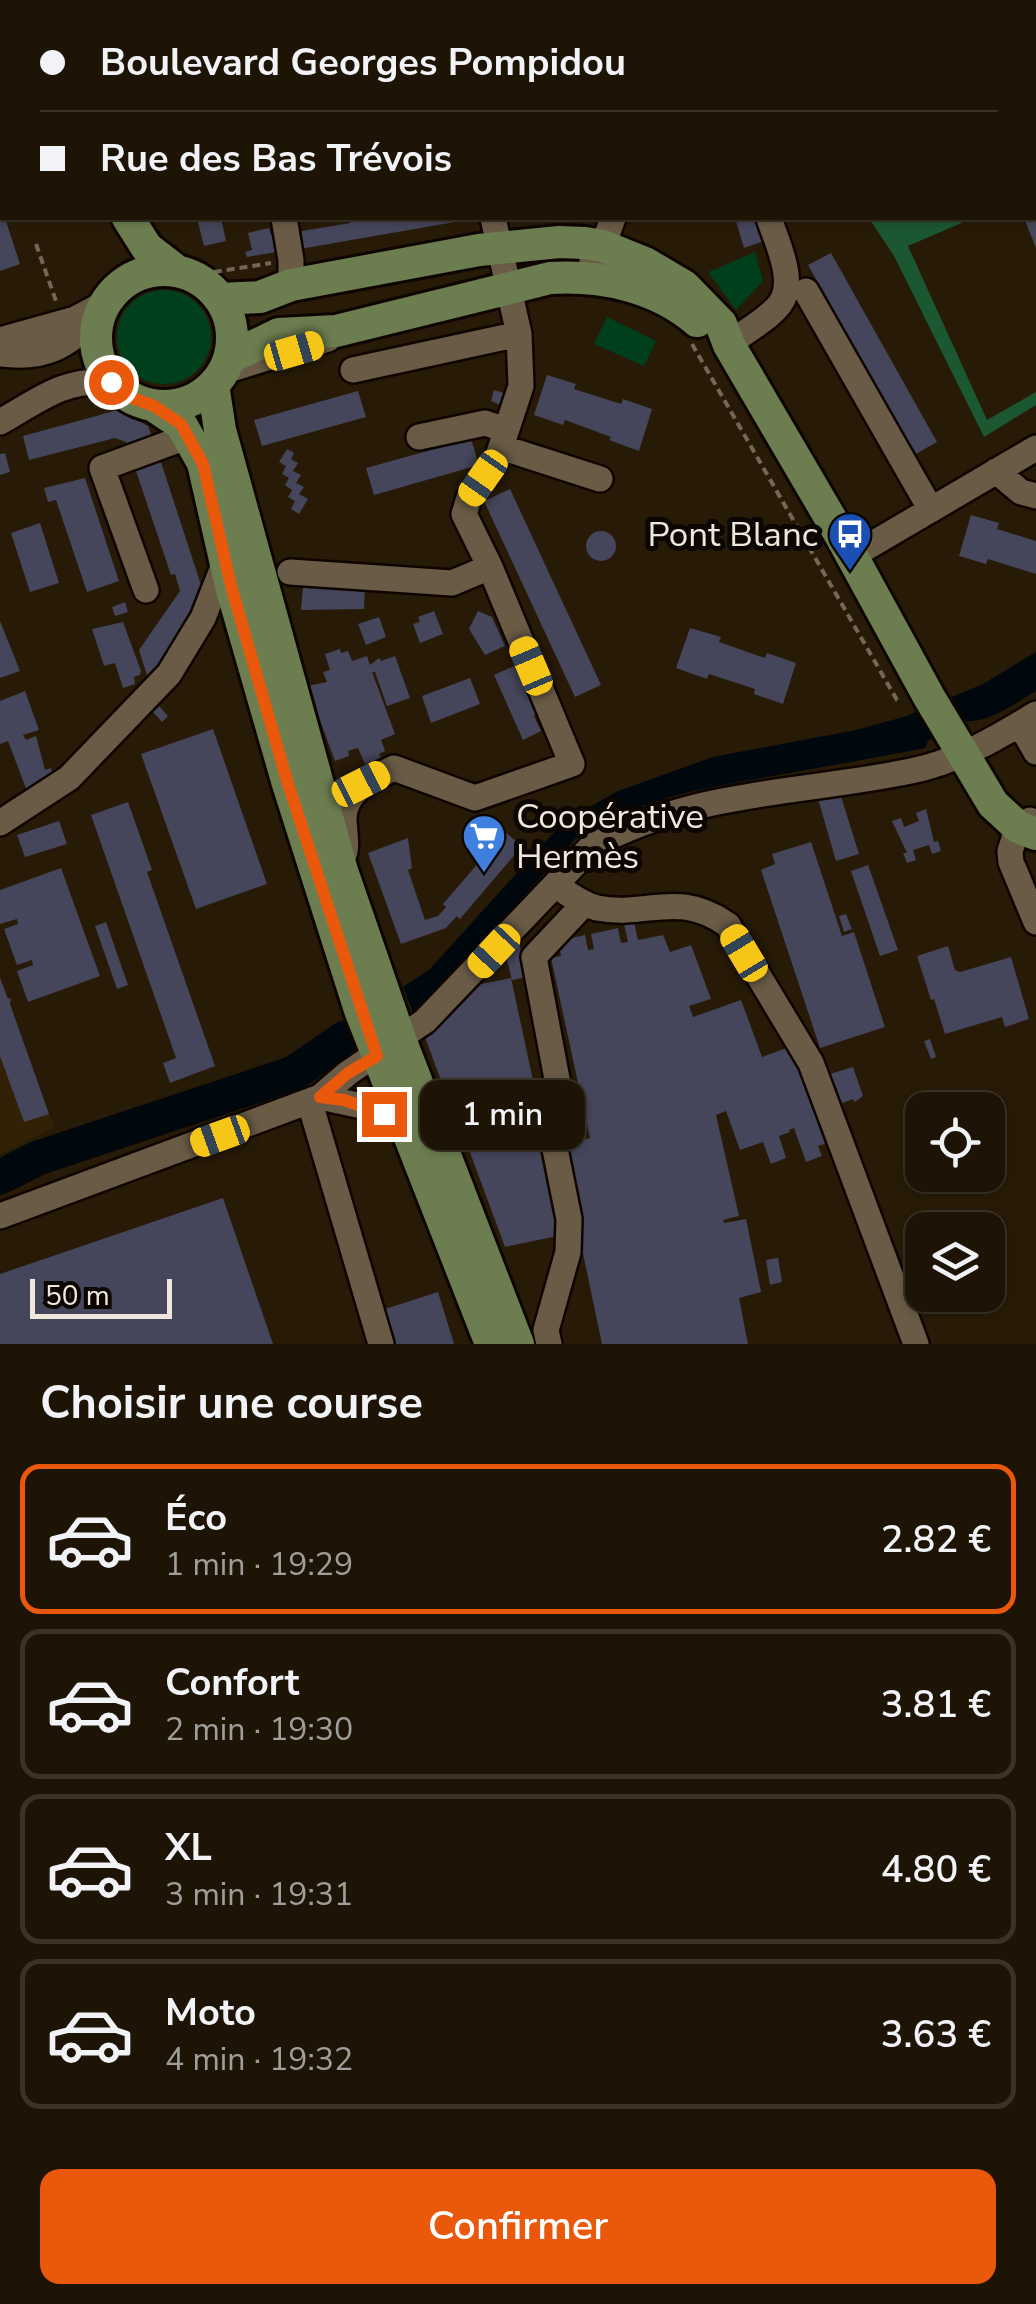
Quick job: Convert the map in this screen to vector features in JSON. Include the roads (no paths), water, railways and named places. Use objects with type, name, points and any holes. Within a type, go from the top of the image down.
[{"type":"main road","points":[[127,220],[148,248],[177,270],[208,285],[220,299],[231,328],[222,372],[220,430],[342,871],[388,1048],[404,1128],[491,1344]]},
{"type":"main road","points":[[127,220],[109,301],[96,333],[97,350],[111,382],[127,396],[154,406],[181,424],[203,464],[225,562],[288,784],[388,1048],[518,1344]]},
{"type":"main road","points":[[220,299],[260,297],[291,285],[497,232],[559,242],[600,231],[684,286],[721,324],[729,345],[852,556],[918,700],[957,744],[994,804],[1030,826]]},
{"type":"main road","points":[[109,301],[140,274],[177,270]]},
{"type":"main road","points":[[154,406],[186,403],[222,372],[280,334],[336,330],[550,278],[580,276],[626,284],[662,298],[729,345]]},
{"type":"street","points":[[284,220],[291,285]]},
{"type":"street","points":[[729,345],[781,302],[786,288],[785,270],[770,220]]},
{"type":"street","points":[[580,276],[600,231]]},
{"type":"street","points":[[342,871],[346,844],[344,814],[352,796],[361,784],[394,768],[474,798],[572,764],[464,514],[465,506],[497,459],[520,386],[520,334],[497,232]]},
{"type":"street","points":[[806,292],[930,510]]},
{"type":"street","points":[[0,340],[75,318],[109,301]]},
{"type":"street","points":[[0,354],[42,354],[70,342],[109,301]]},
{"type":"street","points":[[353,370],[520,334]]},
{"type":"street","points":[[0,422],[64,385],[86,380],[111,382]]},
{"type":"street","points":[[420,437],[485,423],[504,438],[600,479]]},
{"type":"street","points":[[146,590],[102,468],[189,436]]},
{"type":"street","points":[[852,556],[1036,448]]},
{"type":"street","points":[[996,471],[1020,492],[1036,496]]},
{"type":"street","points":[[0,823],[69,778],[169,674],[203,618],[225,562]]},
{"type":"street","points":[[290,572],[452,583],[490,567]]},
{"type":"street","points":[[0,1216],[315,1100],[438,1010],[592,846],[624,829],[686,807],[913,771],[957,744],[1028,719],[1036,752]]},
{"type":"street","points":[[1030,826],[1010,851],[1036,922]]},
{"type":"street","points":[[555,885],[584,904],[602,909],[681,905],[709,912],[728,926],[811,1063],[916,1344]]},
{"type":"street","points":[[549,1344],[546,1330],[568,1252],[569,1219],[554,1144],[564,1116],[534,957],[584,904]]},
{"type":"street","points":[[315,1100],[376,1110],[404,1128]]},
{"type":"street","points":[[315,1100],[381,1344]]},
{"type":"waterway","points":[[0,1177],[38,1158],[294,1073],[345,1038]]},
{"type":"place","name":"Pont Blanc","points":[[850,572]]},
{"type":"place","name":"Coopérative Hermès","points":[[484,874]]}]
